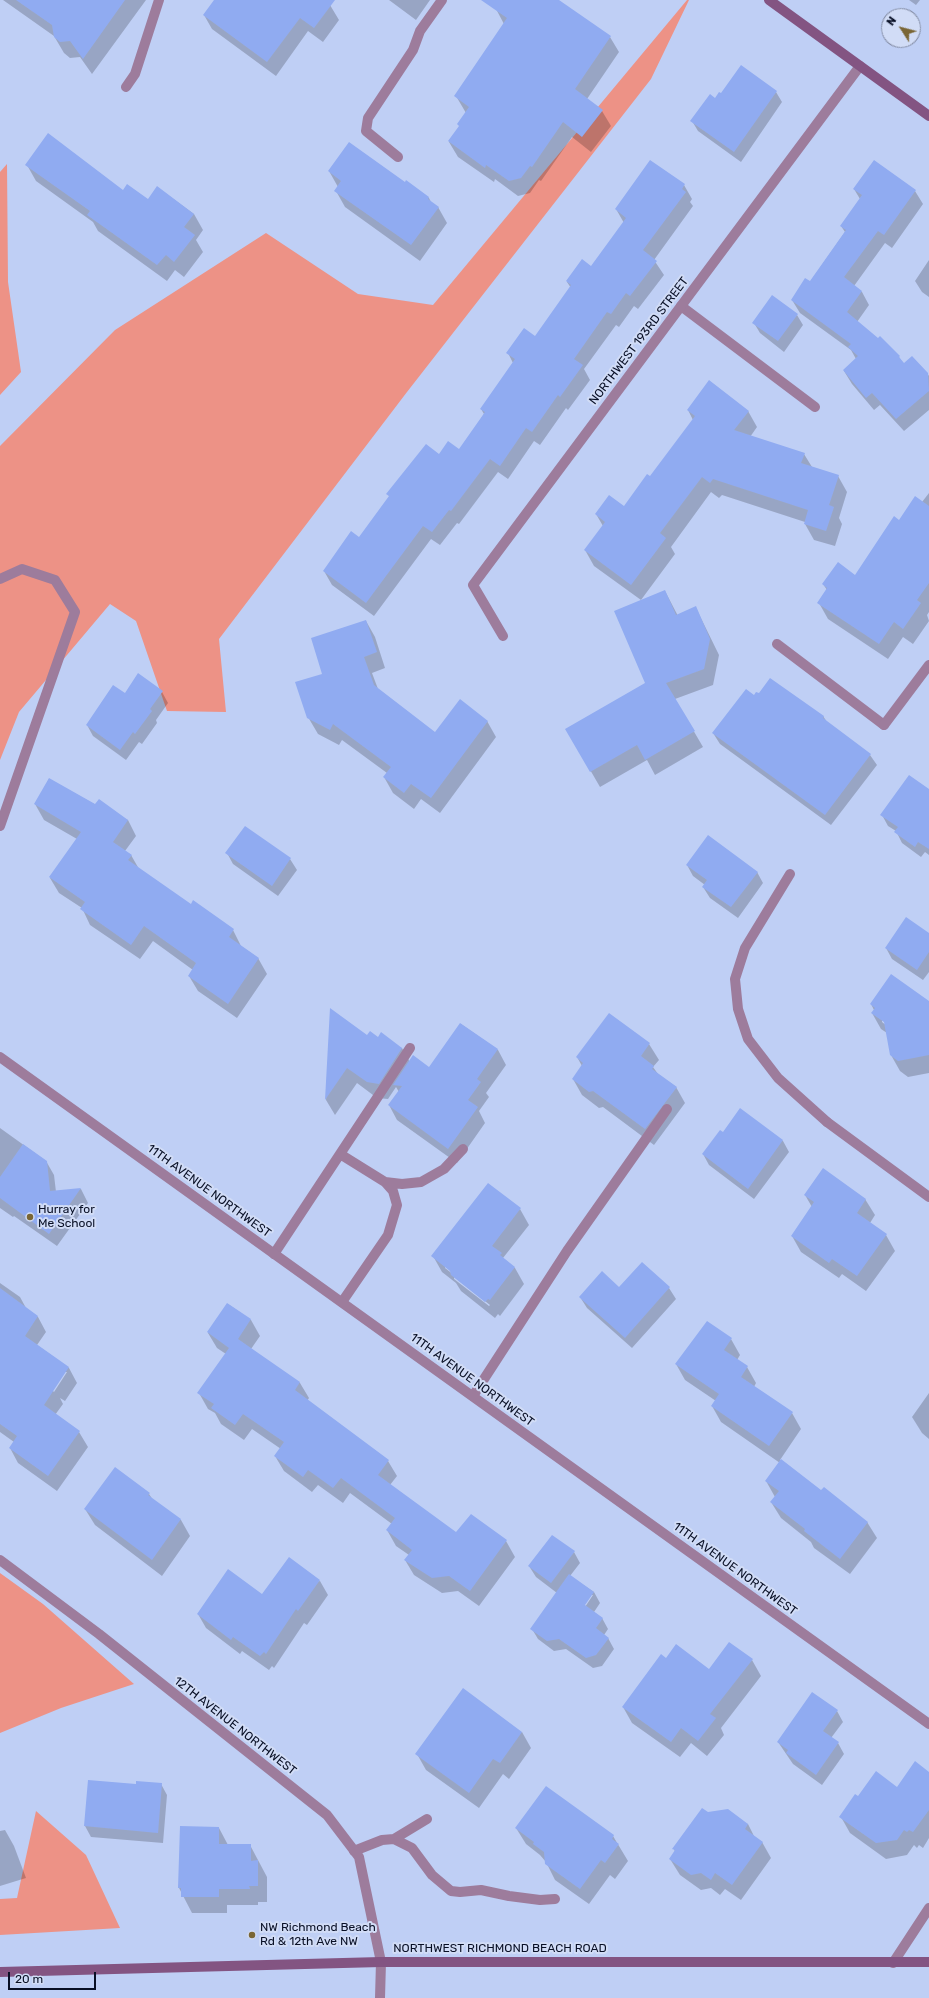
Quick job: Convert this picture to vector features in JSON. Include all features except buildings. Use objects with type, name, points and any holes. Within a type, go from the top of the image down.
[{"type":"main road","points":[[769,0],[929,116]]},
{"type":"main road","name":"NORTHWEST RICHMOND BEACH ROAD","points":[[0,1972],[381,1962],[929,1962]]},
{"type":"street","points":[[126,87],[135,74],[159,0]]},
{"type":"street","points":[[398,157],[366,131],[368,118],[413,50],[420,31],[442,0]]},
{"type":"street","name":"NORTHWEST 193RD STREET","points":[[503,636],[473,585],[860,66]]},
{"type":"street","points":[[681,306],[815,407]]},
{"type":"street","points":[[0,579],[22,569],[55,580],[75,612],[0,826]]},
{"type":"street","points":[[777,644],[884,725],[929,665]]},
{"type":"street","points":[[790,874],[745,948],[735,979],[738,1010],[748,1039],[778,1078],[827,1122],[929,1197]]},
{"type":"street","points":[[274,1254],[410,1048]]},
{"type":"street","name":"11TH AVENUE NORTHWEST","points":[[0,1057],[929,1724]]},
{"type":"street","points":[[472,1396],[567,1251],[667,1109]]},
{"type":"street","points":[[385,1182],[402,1184],[421,1182],[444,1169],[463,1149]]},
{"type":"street","points":[[340,1154],[385,1182],[392,1191],[397,1205],[388,1235],[342,1302]]},
{"type":"street","name":"12TH AVENUE NORTHWEST","points":[[0,1560],[99,1634],[327,1815],[359,1857],[381,1962],[380,1998]]},
{"type":"street","points":[[354,1851],[382,1840],[394,1839],[427,1818]]},
{"type":"street","points":[[394,1839],[412,1848],[432,1874],[451,1891],[460,1892],[481,1890],[532,1899],[555,1899]]},
{"type":"street","points":[[893,1963],[929,1908]]},
{"type":"shaded area","points":[[687,0],[689,0],[651,79],[407,392],[219,639],[226,712],[167,711],[136,621],[110,604],[19,712],[0,760],[0,446],[115,330],[266,233],[358,294],[433,305]]},
{"type":"shaded area","points":[[7,164],[8,282],[21,372],[0,395],[0,172]]},
{"type":"shaded area","points":[[0,1573],[43,1604],[134,1684],[61,1708],[0,1733]]},
{"type":"shaded area","points":[[36,1811],[86,1855],[120,1928],[0,1935],[0,1899],[17,1898]]},
{"type":"place","name":"Hurray for Me School","points":[[30,1217]]},
{"type":"place","name":"NW Richmond Beach Rd & 12th Ave NW","points":[[252,1935]]}]
